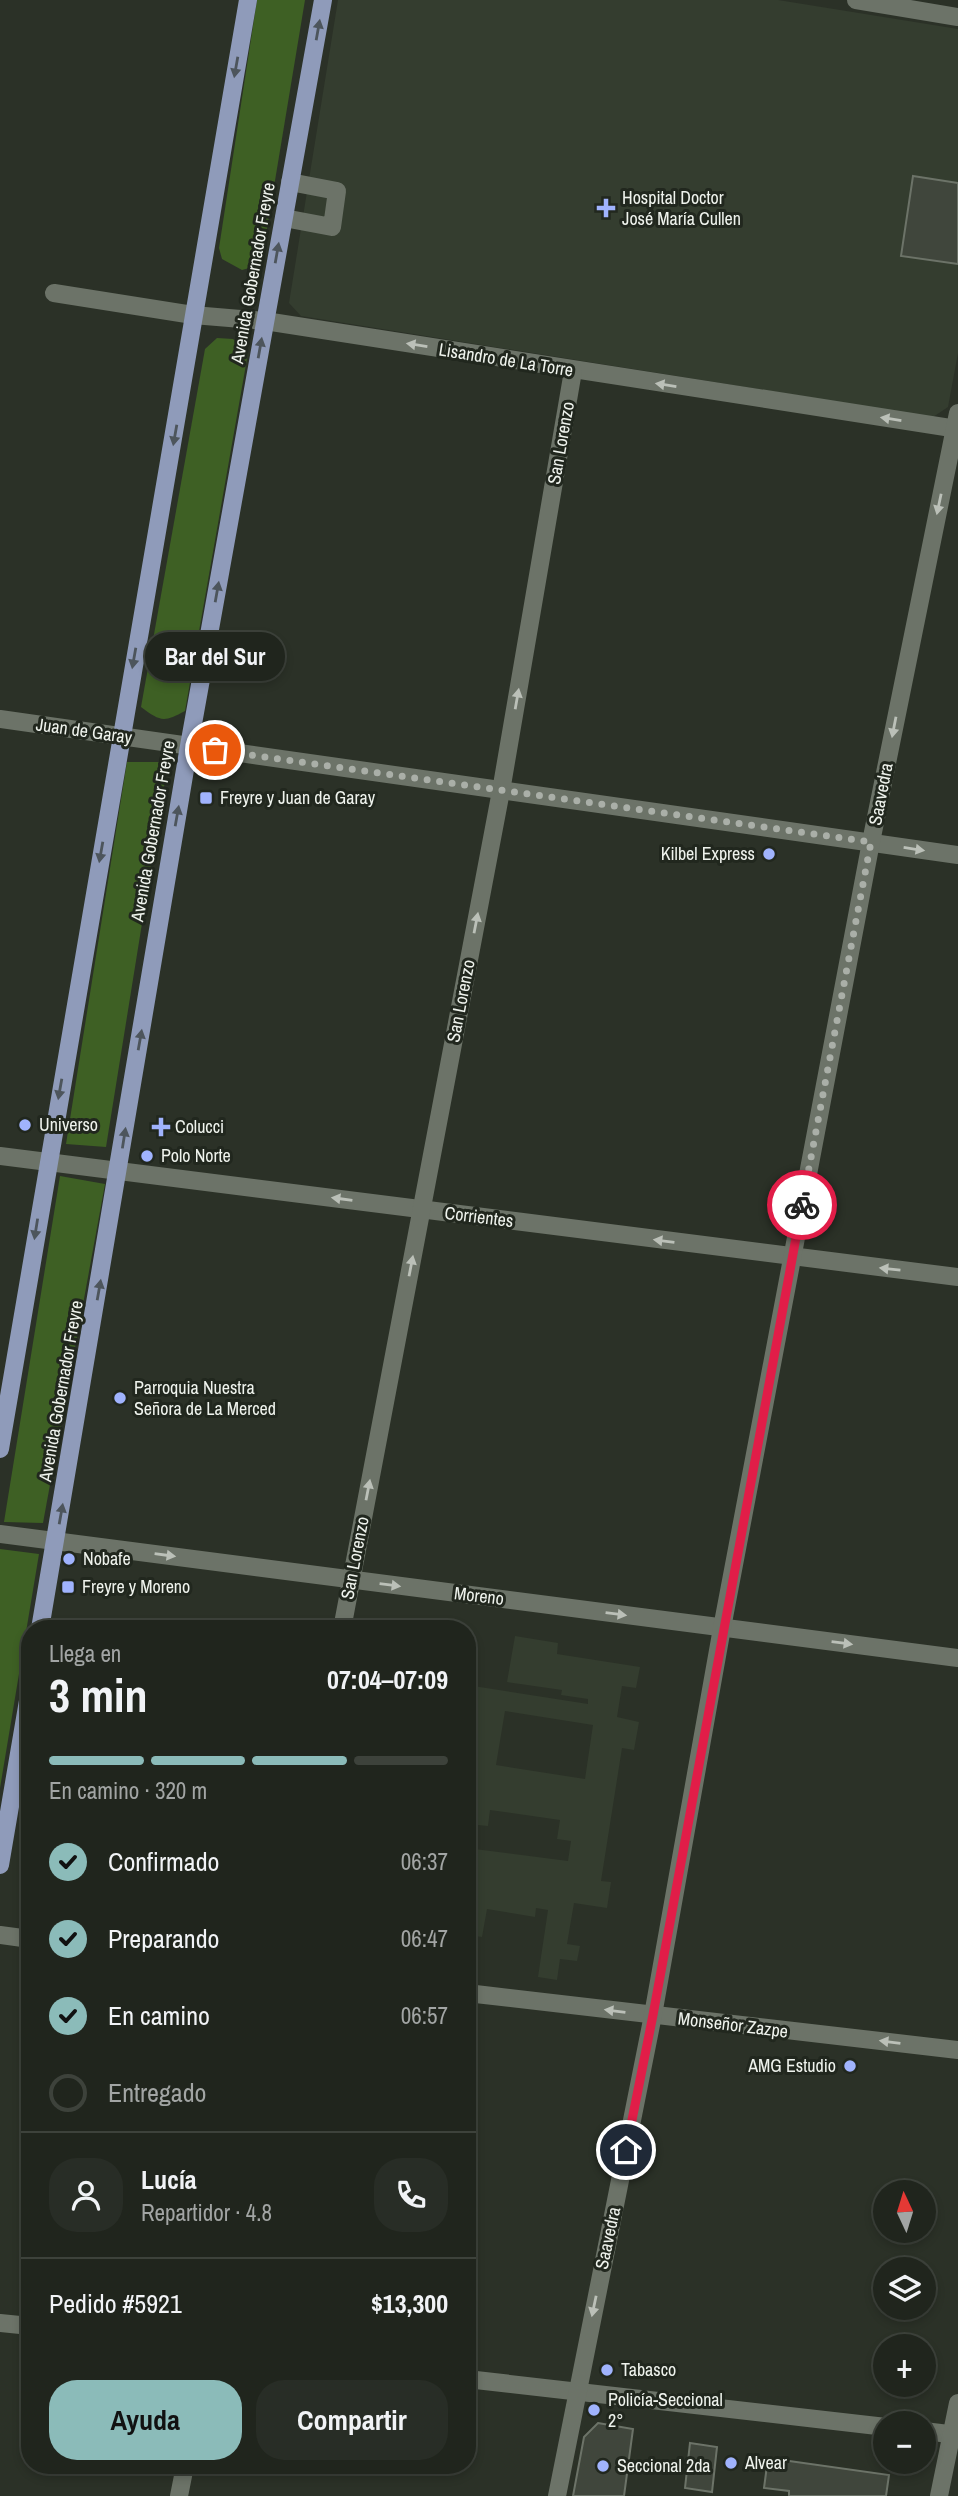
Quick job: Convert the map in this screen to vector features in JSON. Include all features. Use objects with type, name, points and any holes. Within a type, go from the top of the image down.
[{"type":"main road","points":[[0,1449],[248,0]]},
{"type":"main road","name":"Avenida Gobernador Freyre","points":[[42,1620],[189,746],[323,0]]},
{"type":"main road","points":[[0,1865],[21,1742]]},
{"type":"street","points":[[856,0],[958,17]]},
{"type":"street","points":[[284,218],[332,226],[337,191],[290,182]]},
{"type":"street","name":"Lisandro de La Torre","points":[[54,293],[193,315],[265,321],[573,371],[957,423]]},
{"type":"street","name":"San Lorenzo","points":[[344,1620],[501,791],[573,371]]},
{"type":"street","name":"Saavedra","points":[[557,2496],[653,2015],[722,1628],[871,842],[957,423]]},
{"type":"street","name":"Juan de Garay","points":[[0,719],[958,855]]},
{"type":"street","name":"Corrientes","points":[[0,1156],[958,1277]]},
{"type":"street","name":"Moreno","points":[[0,1534],[958,1658]]},
{"type":"street","points":[[0,1935],[21,1938]]},
{"type":"street","name":"Monseñor Zazpe","points":[[476,1994],[958,2050]]},
{"type":"street","points":[[0,2323],[21,2325]]},
{"type":"street","points":[[476,2380],[873,2426]]},
{"type":"street","points":[[939,2496],[955,2435],[958,2403]]},
{"type":"street","points":[[936,2433],[955,2435]]},
{"type":"street","points":[[179,2496],[183,2474]]},
{"type":"shaded area","name":"Hospital Doctor José María Cullen","points":[[338,0],[778,0],[958,29],[958,183],[913,177],[902,256],[958,264],[958,353],[948,407],[933,417],[301,316],[289,303]]},
{"type":"shaded area","points":[[515,1636],[558,1643],[557,1654],[640,1667],[636,1688],[622,1686],[617,1717],[639,1722],[634,1750],[622,1748],[601,1881],[611,1882],[607,1908],[574,1903],[567,1944],[580,1946],[577,1961],[560,1959],[557,1980],[538,1977],[548,1910],[536,1908],[535,1917],[487,1909],[482,1937],[476,1936],[476,1849],[568,1861],[571,1841],[557,1839],[560,1820],[490,1810],[488,1826],[476,1825],[476,1686],[588,1704],[588,1699],[561,1695],[562,1690],[507,1682]],"holes":[[[505,1711],[593,1725],[585,1779],[496,1765]]]},
{"type":"green space","points":[[257,0],[305,0],[261,265],[242,270],[222,259],[219,248]]},
{"type":"green space","points":[[217,338],[233,339],[248,353],[185,711],[162,719],[141,707],[205,349]]},
{"type":"green space","points":[[127,762],[168,762],[106,1147],[66,1144]]},
{"type":"green space","points":[[60,1176],[105,1184],[43,1523],[4,1522]]},
{"type":"green space","points":[[0,1549],[39,1554],[28,1620],[21,1620],[21,1662],[0,1788]]},
{"type":"building","points":[[913,176],[958,183],[958,264],[901,256]]},
{"type":"building","name":"Seccional 2da","points":[[598,2423],[633,2429],[624,2496],[573,2496],[584,2437]]},
{"type":"building","points":[[690,2443],[717,2447],[712,2492],[685,2488]]},
{"type":"building","points":[[768,2458],[889,2475],[886,2496],[789,2496],[789,2491],[764,2488]]},
{"type":"way so far","points":[[215,750],[871,842],[802,1205]]},
{"type":"place","name":"Hospital Doctor José María Cullen","points":[[606,208]]},
{"type":"place","name":"Bar del Sur","points":[[215,750]]},
{"type":"place","name":"Freyre y Juan de Garay","points":[[206,798]]},
{"type":"place","name":"Kilbel Express","points":[[769,854]]},
{"type":"place","name":"Universo","points":[[25,1125]]},
{"type":"place","name":"Colucci","points":[[161,1127]]},
{"type":"place","name":"Polo Norte","points":[[147,1156]]},
{"type":"place","name":"Parroquia Nuestra Señora de La Merced","points":[[120,1398]]},
{"type":"place","name":"Nobafe","points":[[69,1559]]},
{"type":"place","name":"Freyre y Moreno","points":[[68,1587]]},
{"type":"place","name":"AMG Estudio","points":[[850,2066]]},
{"type":"place","name":"Tabasco","points":[[607,2370]]},
{"type":"place","name":"Policía-Seccional 2°","points":[[594,2410]]},
{"type":"place","name":"Alvear","points":[[731,2463]]},
{"type":"place","name":"Seccional 2da","points":[[603,2466]]},
{"type":"route","points":[[626,2150],[802,1205]]}]
